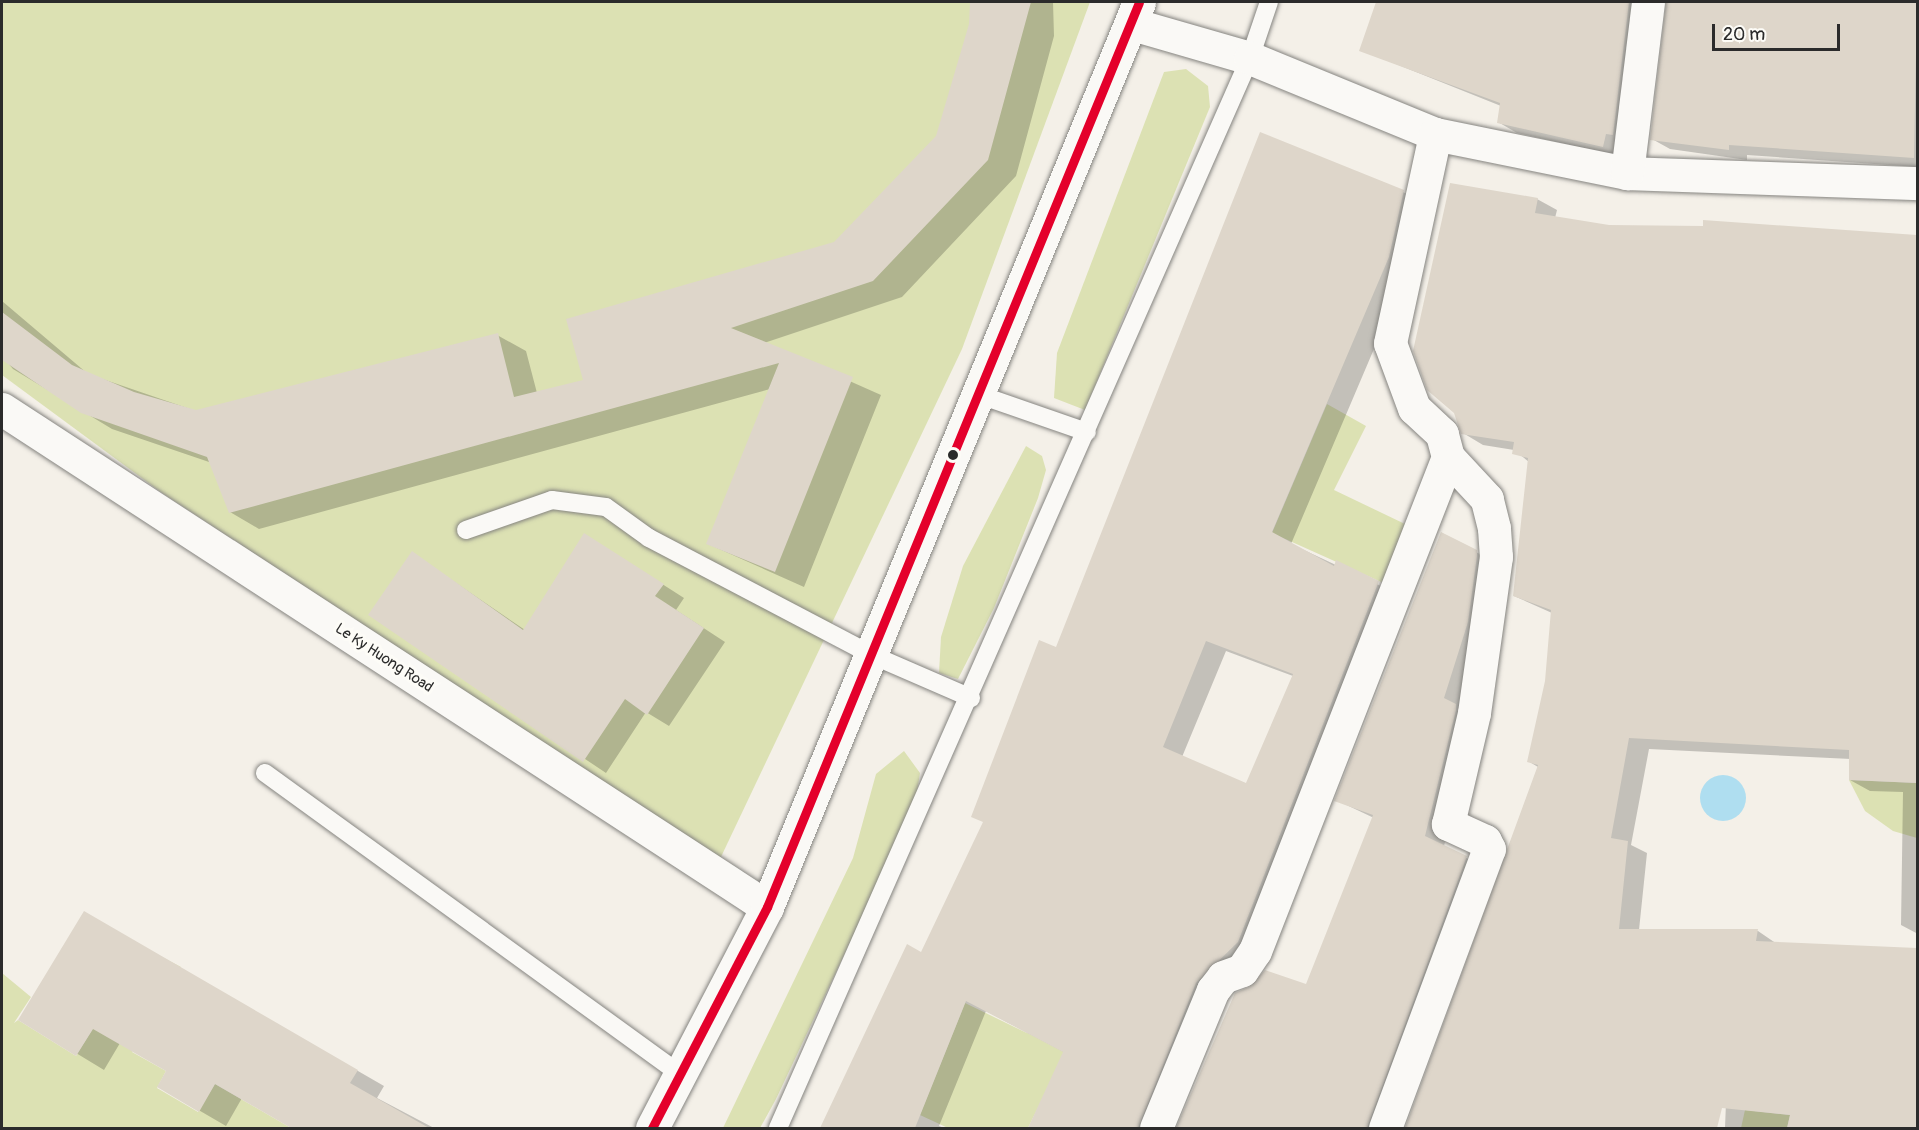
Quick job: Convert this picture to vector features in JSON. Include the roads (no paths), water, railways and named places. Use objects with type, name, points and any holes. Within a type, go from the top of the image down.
[{"type":"street","points":[[1627,173],[1648,2]]},
{"type":"street","points":[[652,1128],[767,907],[1136,13],[1435,134],[1627,173],[1917,183]]},
{"type":"street","points":[[1385,1128],[1489,849],[1485,841],[1449,824],[1474,713],[1496,557],[1494,528],[1487,499],[1448,457],[1442,434],[1414,408],[1390,343],[1435,134]]},
{"type":"street","name":"Le Ky Huong Road","points":[[2,409],[767,907]]},
{"type":"street","points":[[1156,1128],[1213,990],[1223,977],[1242,970],[1255,951],[1448,457]]},
{"type":"lane","points":[[778,1128],[971,698],[1087,432],[1250,58],[1269,2]]},
{"type":"lane","points":[[980,394],[1087,432]]},
{"type":"lane","points":[[466,530],[552,500],[606,507],[649,538],[872,655],[971,698]]},
{"type":"lane","points":[[265,773],[680,1074]]},
{"type":"water","points":[[1723,775],[1739,782],[1746,798],[1739,814],[1723,821],[1707,814],[1700,798],[1707,782]]}]
